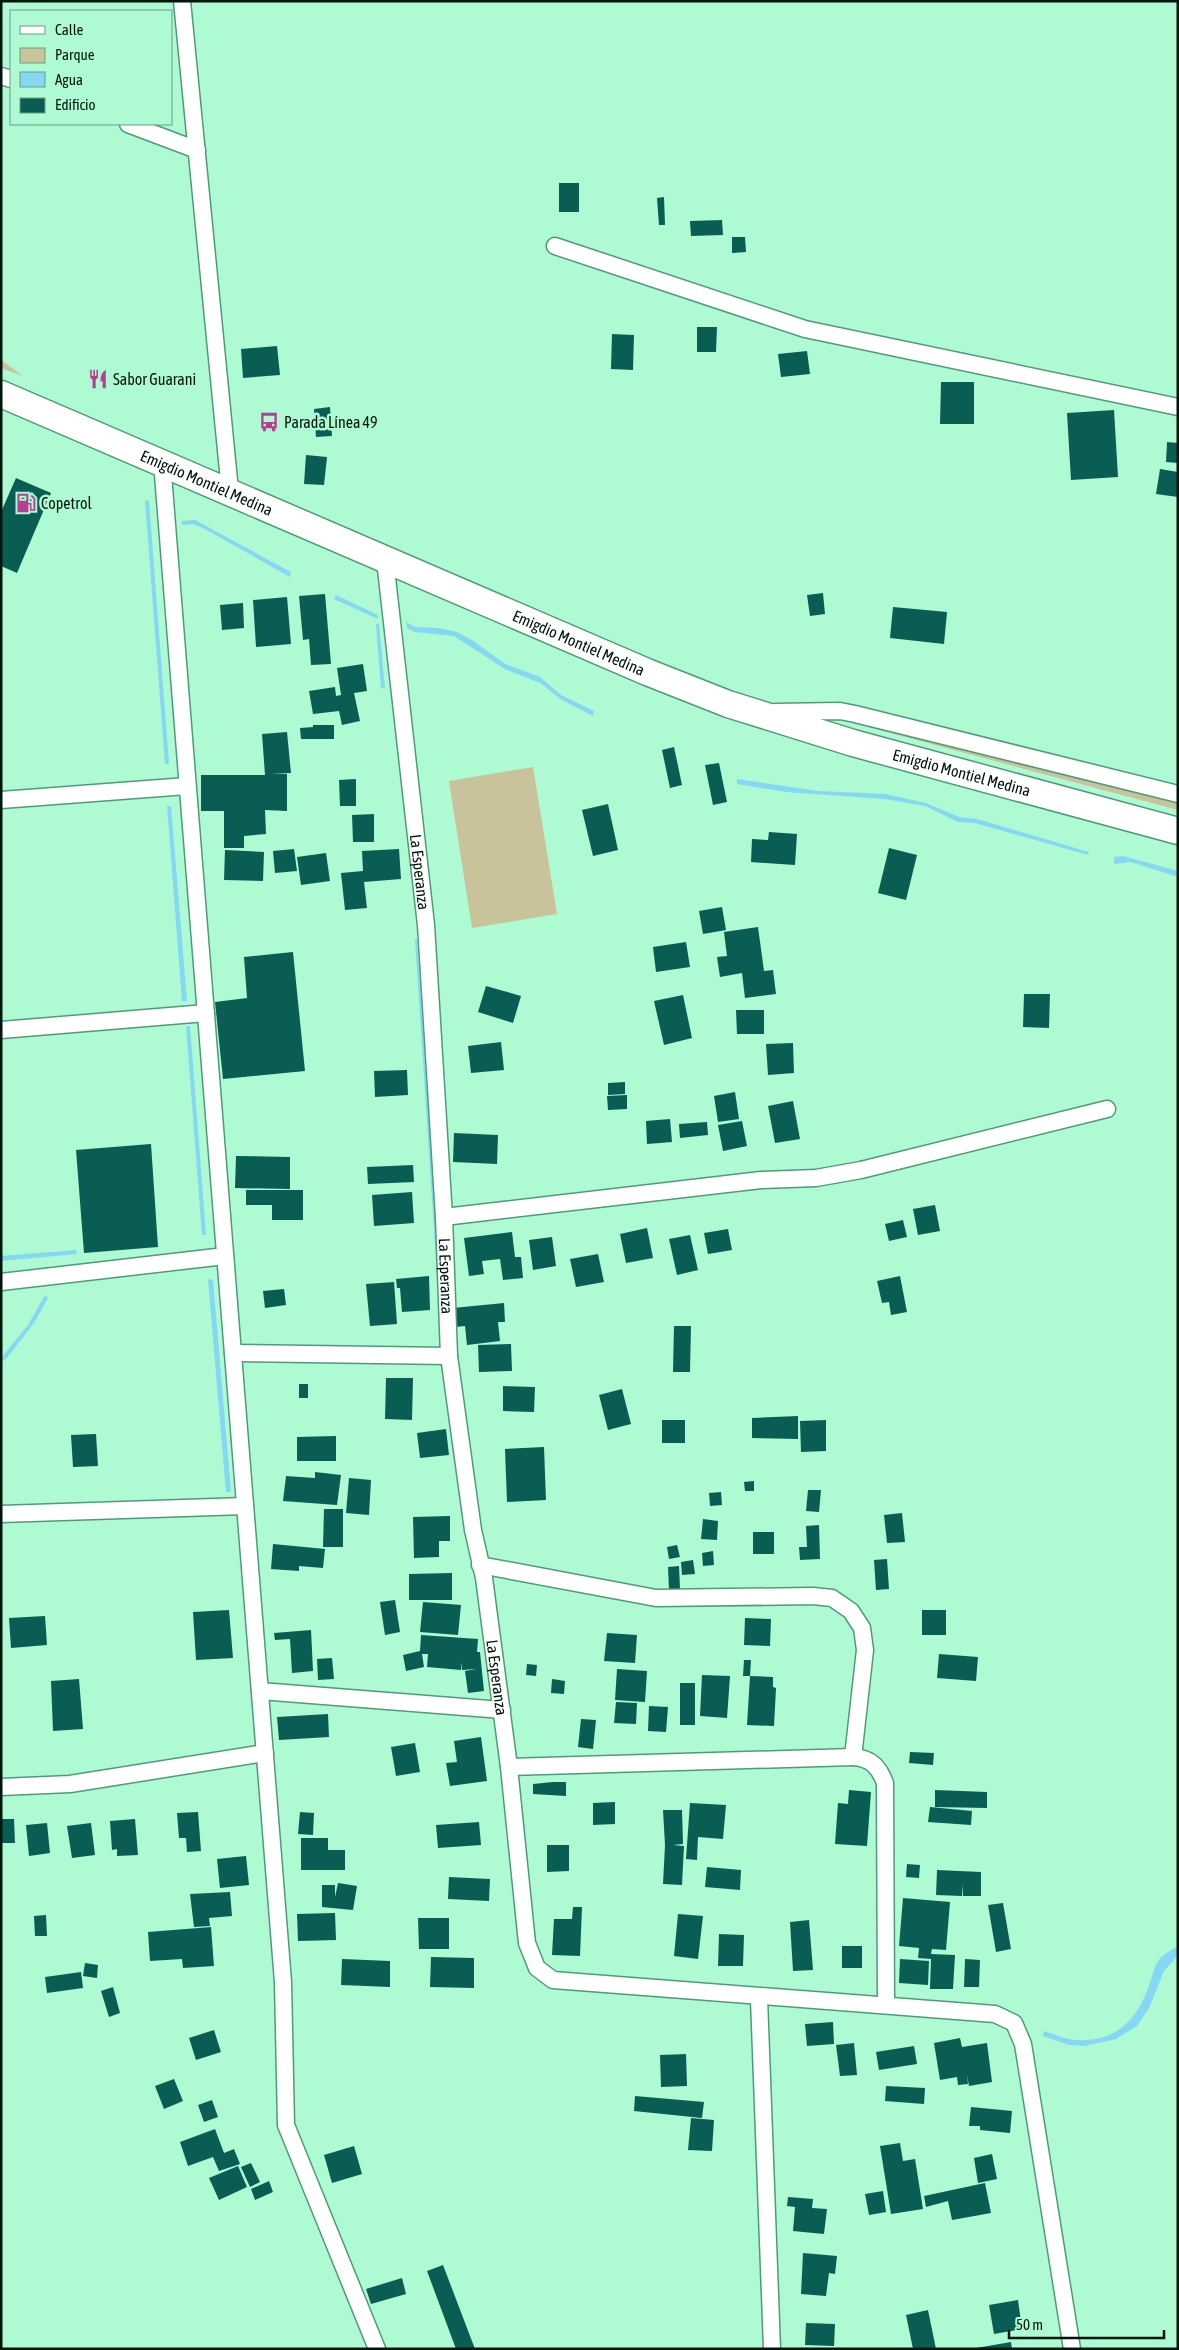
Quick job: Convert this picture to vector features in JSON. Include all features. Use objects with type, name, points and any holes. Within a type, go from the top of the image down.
[{"type":"main road","name":"Emigdio Montiel Medina","points":[[1,394],[647,672],[754,712],[938,767],[1178,831]]},
{"type":"street","points":[[182,1],[230,492]]},
{"type":"street","points":[[131,125],[197,150]]},
{"type":"street","points":[[555,246],[805,329],[1178,407]]},
{"type":"street","points":[[162,462],[283,1982],[286,2125],[377,2349]]},
{"type":"street","name":"La Esperanza","points":[[386,560],[426,925],[444,1217],[450,1356],[473,1530],[484,1578],[502,1710],[527,1943],[537,1968],[553,1980],[759,1998]]},
{"type":"street","points":[[754,712],[840,711],[1178,794]]},
{"type":"street","points":[[1,800],[188,786]]},
{"type":"street","points":[[1,1030],[206,1013]]},
{"type":"street","points":[[444,1217],[761,1180],[816,1178],[861,1170],[1107,1109]]},
{"type":"street","points":[[1,1282],[225,1256]]},
{"type":"street","points":[[233,1353],[450,1356]]},
{"type":"street","points":[[1,1514],[245,1506]]},
{"type":"street","points":[[480,1565],[656,1598],[813,1596],[832,1598],[851,1611],[862,1628],[865,1650],[853,1757]]},
{"type":"street","points":[[260,1691],[502,1710]]},
{"type":"street","points":[[1,1787],[70,1784],[265,1754]]},
{"type":"street","points":[[509,1767],[853,1757],[872,1762],[880,1770],[885,1783],[886,2005]]},
{"type":"street","points":[[772,2349],[759,1998],[886,2005],[995,2014],[1014,2023],[1023,2044],[1072,2349]]},
{"type":"green space","points":[[1,360],[23,376],[1,368]]},
{"type":"green space","points":[[837,715],[1178,801],[1178,810],[838,719]]},
{"type":"green space","points":[[533,767],[557,914],[472,928],[449,781]]},
{"type":"water","points":[[145,500],[149,501],[169,764],[165,764]]},
{"type":"water","points":[[195,520],[291,572],[290,577],[203,528],[193,524],[182,525],[182,521]]},
{"type":"water","points":[[336,595],[378,615],[378,619],[334,599]]},
{"type":"water","points":[[406,622],[415,627],[439,628],[457,632],[472,640],[505,664],[540,677],[561,695],[594,711],[593,716],[562,700],[540,683],[505,669],[454,636],[415,632],[407,628]]},
{"type":"water","points":[[379,623],[385,689],[381,688],[376,625]]},
{"type":"water","points":[[737,779],[819,791],[885,794],[926,803],[959,817],[977,819],[1089,852],[1088,855],[975,823],[958,822],[925,806],[885,799],[786,792],[737,784]]},
{"type":"water","points":[[167,806],[171,806],[187,1001],[182,1001]]},
{"type":"water","points":[[1123,856],[1178,871],[1178,877],[1131,862],[1114,864],[1114,857]]},
{"type":"water","points":[[417,939],[443,1336],[441,1336],[415,940]]},
{"type":"water","points":[[186,1026],[190,1026],[206,1235],[202,1235]]},
{"type":"water","points":[[76,1250],[77,1254],[1,1261],[1,1256]]},
{"type":"water","points":[[208,1279],[213,1280],[231,1492],[226,1492]]},
{"type":"water","points":[[45,1295],[48,1298],[34,1323],[7,1358],[1,1362],[1,1358],[28,1325]]},
{"type":"water","points":[[1178,1946],[1178,1955],[1164,1971],[1149,2008],[1137,2026],[1116,2039],[1084,2046],[1069,2045],[1043,2036],[1044,2031],[1069,2039],[1090,2040],[1102,2038],[1121,2028],[1129,2021],[1142,2002],[1159,1960]]},
{"type":"building","points":[[559,183],[579,183],[579,212],[559,212]]},
{"type":"building","points":[[664,197],[665,225],[659,225],[657,198]]},
{"type":"building","points":[[722,220],[723,235],[691,236],[690,221]]},
{"type":"building","points":[[732,237],[745,237],[746,252],[732,253]]},
{"type":"building","points":[[697,327],[717,327],[716,352],[697,352]]},
{"type":"building","points":[[612,334],[634,335],[633,370],[611,369]]},
{"type":"building","points":[[277,346],[280,375],[243,378],[241,349]]},
{"type":"building","points":[[807,351],[810,374],[781,377],[778,354]]},
{"type":"building","points":[[941,382],[974,382],[974,424],[940,424]]},
{"type":"building","points":[[330,407],[332,436],[316,437],[314,409]]},
{"type":"building","points":[[1114,410],[1118,477],[1071,480],[1067,413]]},
{"type":"building","points":[[1167,442],[1178,443],[1178,463],[1166,462]]},
{"type":"building","points":[[306,455],[327,457],[324,485],[304,484]]},
{"type":"building","points":[[1160,469],[1178,472],[1178,497],[1156,494]]},
{"type":"building","name":"Copetrol","points":[[16,478],[51,493],[17,573],[1,566],[1,512]]},
{"type":"building","points":[[823,593],[825,614],[810,616],[807,595]]},
{"type":"building","points":[[325,594],[331,664],[311,665],[309,639],[303,640],[299,596]]},
{"type":"building","points":[[287,597],[291,644],[256,647],[253,600]]},
{"type":"building","points":[[243,603],[244,628],[222,630],[220,605]]},
{"type":"building","points":[[893,607],[947,612],[944,644],[890,638]]},
{"type":"building","points":[[363,664],[367,691],[354,693],[360,721],[342,725],[339,711],[313,714],[309,691],[335,687],[336,696],[341,695],[337,668]]},
{"type":"building","points":[[313,725],[334,725],[334,739],[301,739],[300,728],[313,727]]},
{"type":"building","points":[[287,732],[291,773],[271,774],[287,774],[287,811],[265,810],[266,834],[244,836],[244,848],[224,848],[224,811],[201,811],[201,775],[265,775],[262,734]]},
{"type":"building","points":[[674,747],[682,785],[670,788],[662,750]]},
{"type":"building","points":[[719,763],[727,802],[713,805],[705,765]]},
{"type":"building","points":[[356,779],[356,806],[340,806],[339,780]]},
{"type":"building","points":[[608,804],[618,850],[593,856],[582,810]]},
{"type":"building","points":[[374,814],[374,842],[353,842],[352,815]]},
{"type":"building","points":[[769,832],[797,834],[795,865],[751,862],[752,839],[768,840]]},
{"type":"building","points":[[889,848],[917,855],[906,900],[878,893]]},
{"type":"building","points":[[294,849],[297,871],[275,873],[273,851]]},
{"type":"building","points":[[399,849],[401,879],[364,882],[367,908],[345,910],[341,873],[363,871],[362,851]]},
{"type":"building","points":[[225,850],[264,852],[263,881],[224,880]]},
{"type":"building","points":[[326,853],[330,881],[301,885],[297,857]]},
{"type":"building","points":[[722,907],[726,930],[703,934],[699,911]]},
{"type":"building","points":[[758,927],[764,971],[773,970],[776,994],[745,998],[742,973],[720,977],[717,957],[727,956],[724,932]]},
{"type":"building","points":[[686,942],[690,967],[656,972],[653,947]]},
{"type":"building","points":[[293,952],[305,1071],[223,1079],[215,1002],[247,998],[244,957]]},
{"type":"building","points":[[486,986],[521,996],[513,1023],[478,1012]]},
{"type":"building","points":[[1024,994],[1050,994],[1049,1028],[1023,1027]]},
{"type":"building","points":[[683,995],[692,1038],[664,1045],[654,1001]]},
{"type":"building","points":[[736,1010],[764,1010],[764,1034],[737,1034]]},
{"type":"building","points":[[501,1042],[504,1070],[471,1073],[468,1046]]},
{"type":"building","points":[[793,1043],[794,1073],[768,1075],[766,1044]]},
{"type":"building","points":[[407,1070],[408,1095],[375,1097],[374,1071]]},
{"type":"building","points":[[625,1082],[625,1094],[608,1095],[608,1083]]},
{"type":"building","points":[[735,1092],[739,1119],[718,1122],[714,1096]]},
{"type":"building","points":[[627,1095],[627,1109],[608,1110],[607,1096]]},
{"type":"building","points":[[793,1101],[800,1139],[775,1143],[768,1106]]},
{"type":"building","points":[[670,1119],[672,1142],[647,1144],[646,1121]]},
{"type":"building","points":[[742,1121],[747,1146],[723,1151],[718,1125]]},
{"type":"building","points":[[707,1122],[708,1135],[680,1138],[679,1124]]},
{"type":"building","points":[[454,1133],[498,1135],[497,1164],[453,1162]]},
{"type":"building","points":[[151,1144],[158,1247],[84,1253],[76,1150]]},
{"type":"building","points":[[236,1156],[290,1157],[290,1189],[235,1188]]},
{"type":"building","points":[[413,1165],[414,1182],[368,1184],[367,1167]]},
{"type":"building","points":[[246,1190],[303,1190],[303,1220],[272,1220],[272,1205],[246,1205]]},
{"type":"building","points":[[412,1192],[414,1223],[374,1226],[372,1195]]},
{"type":"building","points":[[935,1205],[940,1231],[918,1235],[913,1209]]},
{"type":"building","points":[[903,1220],[907,1237],[889,1241],[885,1224]]},
{"type":"building","points":[[647,1228],[653,1258],[626,1263],[620,1234]]},
{"type":"building","points":[[728,1229],[732,1250],[708,1254],[704,1233]]},
{"type":"building","points":[[512,1232],[515,1257],[521,1257],[523,1278],[503,1280],[500,1259],[482,1261],[484,1274],[469,1276],[464,1238]]},
{"type":"building","points":[[690,1235],[698,1270],[677,1275],[669,1239]]},
{"type":"building","points":[[552,1237],[556,1266],[533,1270],[529,1240]]},
{"type":"building","points":[[598,1254],[604,1282],[576,1287],[570,1259]]},
{"type":"building","points":[[429,1276],[430,1310],[402,1312],[400,1288],[397,1288],[396,1279]]},
{"type":"building","points":[[900,1276],[907,1312],[891,1315],[889,1302],[882,1303],[877,1281]]},
{"type":"building","points":[[394,1282],[397,1324],[370,1326],[366,1284]]},
{"type":"building","points":[[284,1289],[286,1305],[265,1308],[263,1291]]},
{"type":"building","points":[[504,1303],[505,1322],[498,1322],[500,1341],[467,1345],[465,1326],[455,1327],[453,1308]]},
{"type":"building","points":[[674,1326],[691,1326],[690,1372],[673,1372]]},
{"type":"building","points":[[511,1344],[512,1371],[479,1372],[478,1345]]},
{"type":"building","points":[[386,1378],[413,1378],[412,1420],[385,1419]]},
{"type":"building","points":[[299,1384],[308,1384],[308,1398],[299,1398]]},
{"type":"building","points":[[503,1386],[535,1387],[534,1412],[503,1411]]},
{"type":"building","points":[[622,1389],[631,1424],[608,1430],[599,1395]]},
{"type":"building","points":[[798,1416],[798,1439],[752,1438],[752,1418]]},
{"type":"building","points":[[662,1420],[685,1420],[685,1443],[662,1443]]},
{"type":"building","points":[[826,1420],[826,1451],[801,1452],[800,1421]]},
{"type":"building","points":[[446,1429],[449,1455],[420,1458],[417,1433]]},
{"type":"building","points":[[96,1434],[98,1466],[73,1467],[71,1435]]},
{"type":"building","points":[[336,1436],[336,1461],[297,1461],[297,1437]]},
{"type":"building","points":[[544,1447],[546,1500],[507,1502],[505,1449]]},
{"type":"building","points":[[315,1472],[341,1475],[337,1505],[283,1501],[286,1476],[315,1478]]},
{"type":"building","points":[[349,1478],[371,1480],[369,1515],[346,1513]]},
{"type":"building","points":[[754,1481],[754,1491],[745,1491],[744,1482]]},
{"type":"building","points":[[808,1490],[821,1490],[819,1512],[806,1511]]},
{"type":"building","points":[[721,1492],[722,1505],[710,1506],[709,1493]]},
{"type":"building","points":[[324,1509],[343,1509],[343,1547],[323,1547]]},
{"type":"building","points":[[902,1513],[905,1542],[887,1543],[884,1515]]},
{"type":"building","points":[[450,1516],[450,1541],[439,1541],[439,1557],[414,1558],[413,1517]]},
{"type":"building","points":[[703,1519],[718,1521],[717,1540],[701,1539]]},
{"type":"building","points":[[819,1525],[820,1559],[800,1560],[799,1547],[807,1547],[806,1526]]},
{"type":"building","points":[[753,1532],[774,1532],[774,1554],[753,1554]]},
{"type":"building","points":[[273,1544],[325,1549],[323,1568],[299,1566],[299,1571],[271,1569]]},
{"type":"building","points":[[677,1545],[680,1557],[669,1559],[667,1547]]},
{"type":"building","points":[[713,1551],[714,1565],[703,1566],[702,1553]]},
{"type":"building","points":[[887,1559],[889,1589],[876,1590],[874,1560]]},
{"type":"building","points":[[693,1560],[695,1574],[682,1575],[681,1562]]},
{"type":"building","points":[[679,1566],[680,1589],[669,1590],[668,1567]]},
{"type":"building","points":[[452,1573],[452,1600],[409,1600],[409,1574]]},
{"type":"building","points":[[395,1600],[400,1632],[385,1635],[380,1602]]},
{"type":"building","points":[[423,1602],[461,1605],[458,1635],[420,1632]]},
{"type":"building","points":[[229,1610],[233,1658],[196,1660],[193,1612]]},
{"type":"building","points":[[922,1610],[946,1610],[946,1635],[922,1635]]},
{"type":"building","points":[[45,1616],[47,1645],[11,1648],[9,1618]]},
{"type":"building","points":[[745,1618],[771,1619],[770,1646],[744,1645]]},
{"type":"building","points":[[311,1630],[313,1671],[292,1673],[290,1639],[275,1640],[274,1633]]},
{"type":"building","points":[[607,1633],[637,1635],[635,1663],[604,1661]]},
{"type":"building","points":[[421,1635],[478,1639],[477,1652],[480,1652],[484,1691],[468,1693],[465,1671],[476,1669],[462,1670],[461,1662],[461,1670],[427,1667],[428,1654],[422,1654],[424,1667],[406,1671],[403,1655],[420,1651]]},
{"type":"building","points":[[939,1654],[978,1657],[976,1681],[937,1678]]},
{"type":"building","points":[[332,1658],[334,1679],[318,1680],[317,1659]]},
{"type":"building","points":[[744,1660],[751,1660],[750,1676],[743,1676]]},
{"type":"building","points":[[527,1664],[537,1665],[536,1676],[526,1675]]},
{"type":"building","points":[[617,1669],[647,1671],[645,1702],[615,1700]]},
{"type":"building","points":[[702,1675],[730,1676],[727,1718],[700,1716]]},
{"type":"building","points":[[750,1676],[773,1677],[773,1687],[776,1688],[774,1726],[747,1725]]},
{"type":"building","points":[[79,1679],[83,1729],[53,1731],[51,1681]]},
{"type":"building","points":[[552,1679],[565,1681],[564,1694],[551,1693]]},
{"type":"building","points":[[680,1683],[695,1683],[695,1725],[680,1725]]},
{"type":"building","points":[[616,1702],[637,1703],[636,1724],[614,1723]]},
{"type":"building","points":[[649,1706],[668,1707],[666,1732],[648,1731]]},
{"type":"building","points":[[328,1714],[329,1737],[279,1740],[277,1717]]},
{"type":"building","points":[[581,1719],[596,1720],[593,1749],[578,1747]]},
{"type":"building","points":[[481,1737],[487,1781],[450,1786],[446,1763],[457,1762],[454,1741]]},
{"type":"building","points":[[415,1743],[420,1772],[396,1776],[391,1747]]},
{"type":"building","points":[[910,1752],[934,1753],[933,1765],[909,1763]]},
{"type":"building","points":[[566,1782],[566,1796],[533,1794],[533,1784]]},
{"type":"building","points":[[849,1790],[871,1792],[867,1846],[835,1844],[838,1803],[848,1804]]},
{"type":"building","points":[[935,1790],[987,1792],[987,1808],[935,1807]]},
{"type":"building","points":[[615,1802],[615,1824],[593,1825],[593,1803]]},
{"type":"building","points":[[690,1803],[726,1805],[723,1839],[698,1837],[697,1860],[686,1859]]},
{"type":"building","points":[[930,1807],[972,1811],[971,1825],[928,1822]]},
{"type":"building","points":[[663,1810],[682,1810],[683,1844],[673,1845],[684,1846],[682,1885],[663,1884],[665,1845]]},
{"type":"building","points":[[198,1812],[201,1851],[187,1852],[186,1838],[179,1838],[177,1813]]},
{"type":"building","points":[[300,1812],[314,1813],[313,1835],[298,1834]]},
{"type":"building","points":[[1,1819],[14,1819],[15,1843],[1,1843]]},
{"type":"building","points":[[135,1819],[138,1855],[117,1856],[117,1849],[112,1850],[110,1821]]},
{"type":"building","points":[[479,1822],[481,1845],[438,1848],[436,1825]]},
{"type":"building","points":[[47,1823],[50,1853],[29,1856],[26,1825]]},
{"type":"building","points":[[91,1823],[95,1855],[72,1858],[67,1826]]},
{"type":"building","points":[[301,1838],[328,1838],[328,1850],[345,1850],[345,1870],[301,1870]]},
{"type":"building","points":[[547,1845],[569,1845],[569,1871],[547,1872]]},
{"type":"building","points":[[246,1856],[249,1885],[220,1888],[217,1859]]},
{"type":"building","points":[[907,1864],[920,1865],[919,1878],[906,1877]]},
{"type":"building","points":[[707,1867],[741,1870],[740,1890],[705,1887]]},
{"type":"building","points":[[937,1870],[981,1872],[981,1896],[963,1896],[963,1884],[962,1896],[936,1895]]},
{"type":"building","points":[[449,1877],[490,1879],[489,1901],[448,1899]]},
{"type":"building","points":[[338,1883],[357,1886],[353,1910],[322,1907],[322,1885],[335,1885],[335,1897]]},
{"type":"building","points":[[230,1892],[232,1916],[209,1918],[210,1926],[194,1927],[190,1894]]},
{"type":"building","points":[[903,1898],[950,1902],[946,1950],[932,1949],[931,1954],[955,1955],[953,1989],[930,1989],[931,1959],[918,1958],[919,1948],[899,1946]]},
{"type":"building","points":[[1003,1903],[1011,1949],[996,1952],[988,1905]]},
{"type":"building","points":[[573,1907],[582,1907],[580,1956],[552,1955],[554,1919],[572,1919]]},
{"type":"building","points":[[335,1913],[336,1940],[298,1941],[297,1914]]},
{"type":"building","points":[[678,1914],[703,1916],[698,1959],[674,1956]]},
{"type":"building","points":[[46,1915],[47,1936],[35,1936],[34,1916]]},
{"type":"building","points":[[418,1918],[449,1918],[449,1949],[419,1949]]},
{"type":"building","points":[[809,1920],[813,1970],[793,1971],[790,1922]]},
{"type":"building","points":[[211,1927],[214,1966],[183,1968],[182,1959],[150,1961],[148,1932]]},
{"type":"building","points":[[719,1934],[744,1935],[743,1966],[718,1966]]},
{"type":"building","points":[[842,1946],[862,1946],[862,1968],[842,1968]]},
{"type":"building","points":[[431,1957],[474,1958],[474,1988],[430,1987]]},
{"type":"building","points":[[342,1959],[390,1961],[390,1987],[341,1985]]},
{"type":"building","points":[[900,1959],[929,1961],[928,1985],[899,1983]]},
{"type":"building","points":[[965,1959],[980,1960],[979,1987],[964,1987]]},
{"type":"building","points":[[85,1963],[98,1965],[97,1978],[83,1976]]},
{"type":"building","points":[[81,1972],[83,1988],[47,1993],[45,1977]]},
{"type":"building","points":[[113,1987],[120,2013],[109,2017],[101,1991]]},
{"type":"building","points":[[833,2022],[834,2044],[807,2046],[805,2024]]},
{"type":"building","points":[[214,2030],[221,2052],[196,2060],[189,2038]]},
{"type":"building","points":[[960,2038],[962,2047],[987,2043],[992,2082],[969,2086],[967,2075],[968,2084],[958,2085],[957,2077],[940,2080],[934,2043]]},
{"type":"building","points":[[854,2043],[857,2075],[840,2076],[836,2045]]},
{"type":"building","points":[[914,2046],[917,2064],[879,2070],[876,2052]]},
{"type":"building","points":[[686,2054],[687,2086],[661,2087],[660,2055]]},
{"type":"building","points":[[174,2079],[183,2101],[164,2109],[155,2086]]},
{"type":"building","points":[[886,2086],[925,2088],[924,2104],[885,2101]]},
{"type":"building","points":[[635,2096],[704,2102],[702,2118],[634,2111]]},
{"type":"building","points":[[212,2100],[218,2117],[204,2122],[198,2105]]},
{"type":"building","points":[[971,2107],[1012,2111],[1010,2133],[980,2130],[980,2126],[969,2126]]},
{"type":"building","points":[[691,2118],[714,2120],[712,2151],[688,2150]]},
{"type":"building","points":[[215,2129],[224,2153],[234,2149],[240,2164],[219,2171],[213,2157],[188,2166],[180,2142]]},
{"type":"building","points":[[900,2143],[903,2161],[915,2159],[923,2209],[891,2214],[880,2146]]},
{"type":"building","points":[[354,2146],[362,2174],[332,2183],[324,2155]]},
{"type":"building","points":[[992,2154],[997,2179],[978,2183],[974,2158]]},
{"type":"building","points":[[251,2163],[260,2182],[250,2187],[241,2167]]},
{"type":"building","points":[[238,2166],[247,2187],[219,2200],[209,2178]]},
{"type":"building","points":[[269,2181],[273,2192],[255,2200],[251,2189]]},
{"type":"building","points":[[985,2183],[991,2213],[952,2220],[948,2201],[926,2207],[924,2196]]},
{"type":"building","points":[[883,2191],[886,2212],[869,2215],[865,2194]]},
{"type":"building","points":[[788,2197],[813,2199],[812,2208],[827,2209],[824,2234],[793,2231],[795,2207],[787,2206]]},
{"type":"building","points":[[803,2253],[837,2256],[835,2274],[829,2273],[826,2296],[801,2294]]},
{"type":"building","points":[[443,2265],[475,2349],[456,2349],[427,2271]]},
{"type":"building","points":[[402,2278],[406,2294],[371,2304],[366,2289]]},
{"type":"building","points":[[1018,2300],[1022,2329],[994,2334],[989,2305]]},
{"type":"building","points":[[928,2310],[936,2349],[913,2349],[906,2315]]},
{"type":"building","points":[[806,2323],[835,2324],[834,2346],[805,2345]]},
{"type":"building","points":[[1011,2342],[1012,2349],[976,2349],[976,2348]]},
{"type":"place","name":"Sabor Guarani","points":[[98,379]]},
{"type":"place","name":"Parada Línea 49","points":[[269,422]]},
{"type":"place","name":"Copetrol","points":[[26,503]]}]
